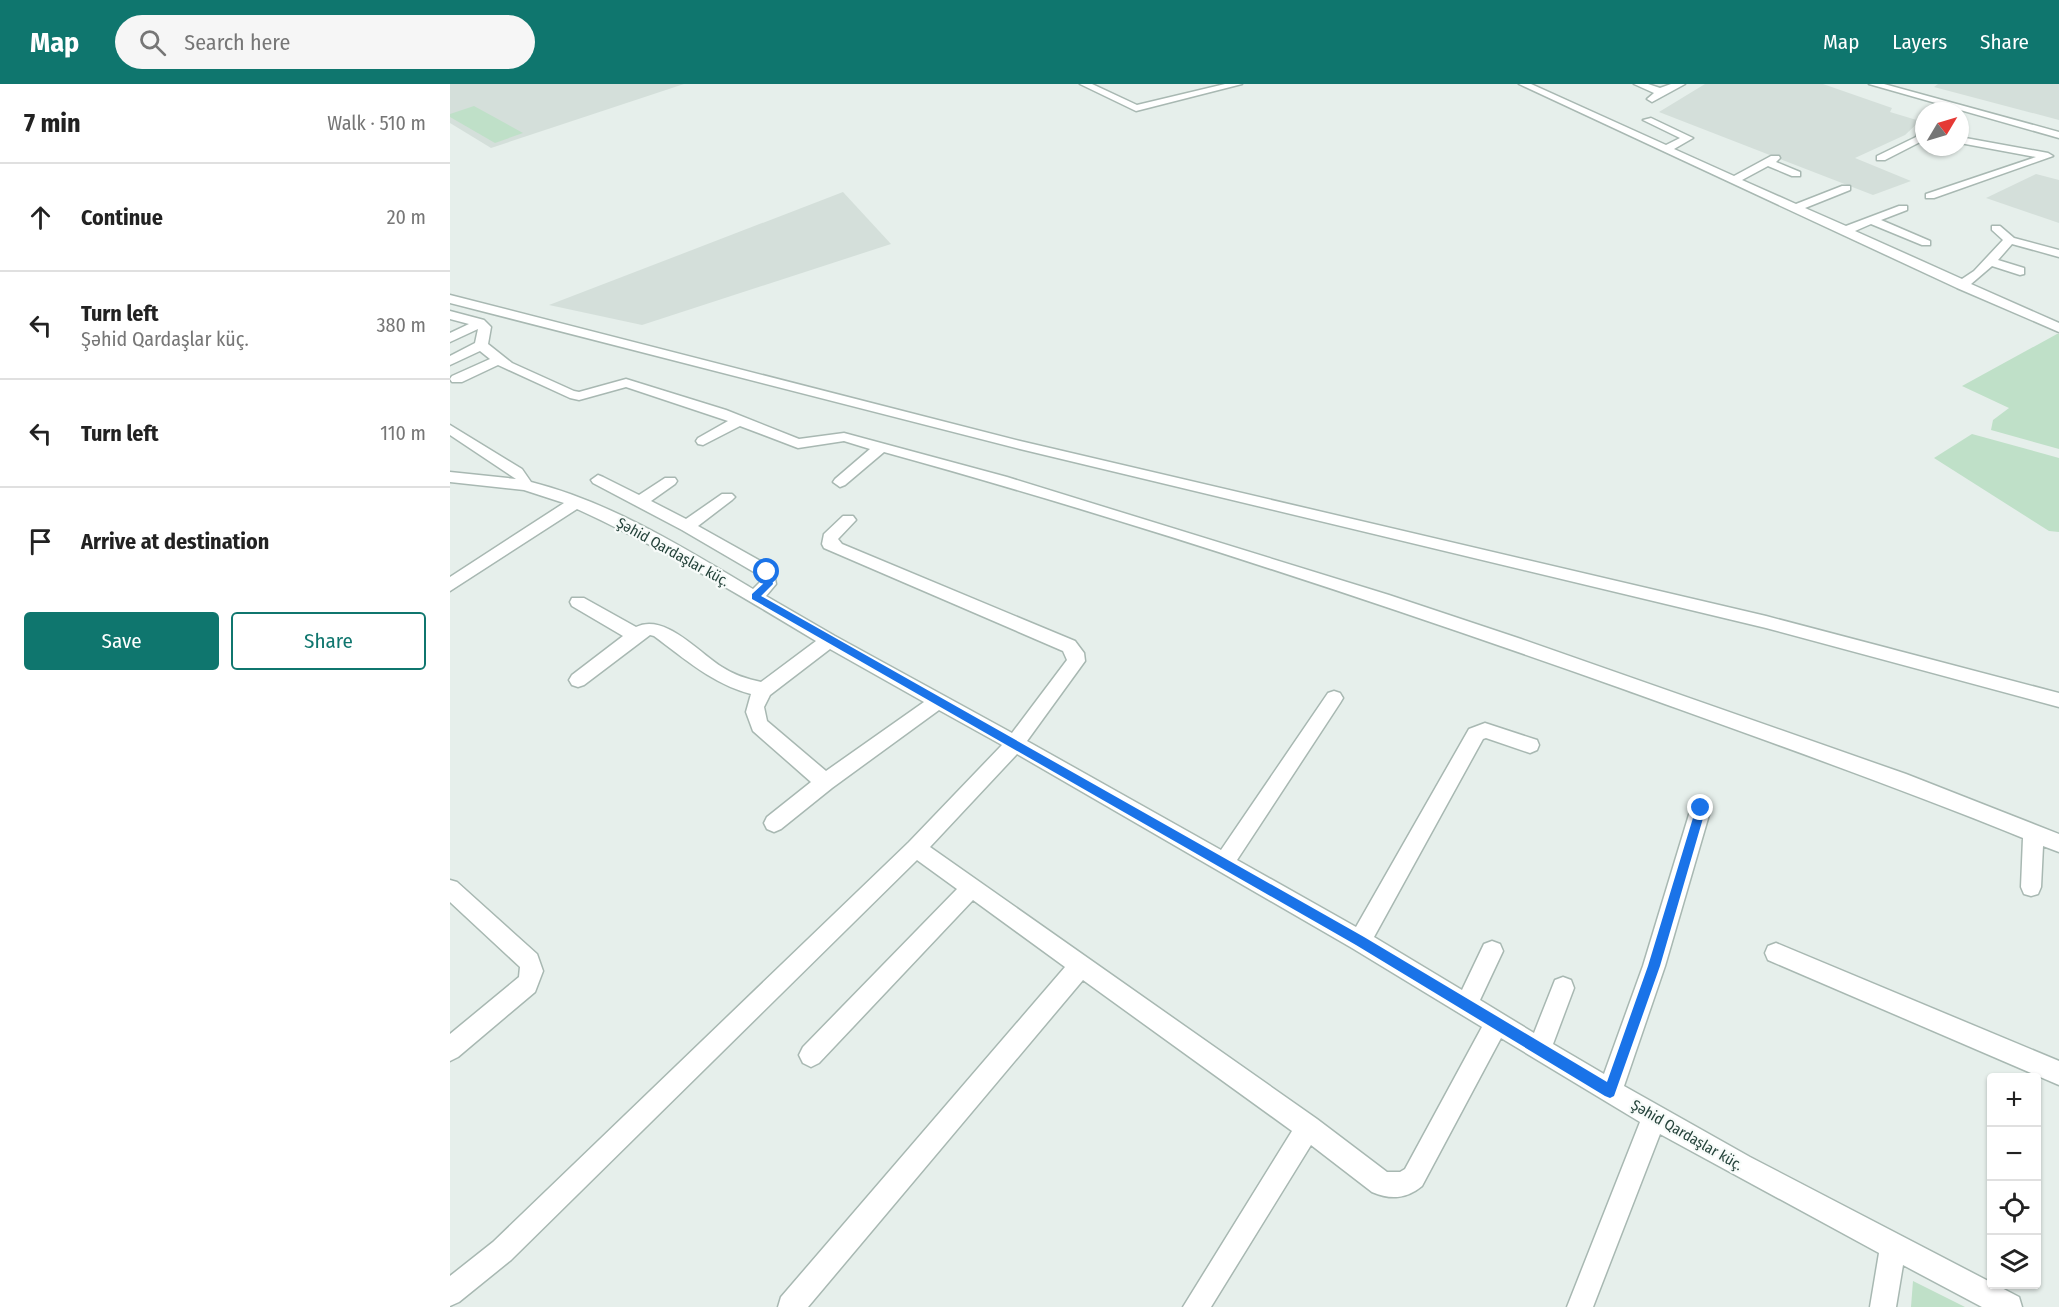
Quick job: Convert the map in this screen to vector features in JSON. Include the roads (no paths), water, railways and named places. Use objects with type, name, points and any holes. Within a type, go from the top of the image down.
[{"type":"street","points":[[1085,84],[1136,108],[1237,84]]},
{"type":"street","points":[[1182,84],[1198,94]]},
{"type":"street","points":[[1524,84],[2059,328]]},
{"type":"street","points":[[1639,84],[1661,92]]},
{"type":"street","points":[[1652,99],[1661,92],[1680,84]]},
{"type":"street","points":[[1881,85],[1928,102]]},
{"type":"street","points":[[1969,114],[2059,135]]},
{"type":"street","points":[[1647,120],[1688,138],[1665,149]]},
{"type":"street","points":[[1881,158],[1915,141]]},
{"type":"street","points":[[1969,142],[2054,157]]},
{"type":"street","points":[[1930,196],[2054,157]]},
{"type":"street","points":[[1734,180],[1771,160],[1796,174]]},
{"type":"street","points":[[1795,208],[1846,188]]},
{"type":"street","points":[[1844,231],[1903,208]]},
{"type":"street","points":[[1871,220],[1926,243]]},
{"type":"street","points":[[1996,228],[2010,240],[2059,254]]},
{"type":"street","points":[[1961,285],[1978,274],[2010,240]]},
{"type":"street","points":[[1990,261],[2020,271]]},
{"type":"street","points":[[450,299],[1032,447],[1766,622],[2059,700]]},
{"type":"street","points":[[450,315],[480,323],[486,331],[481,345],[450,361]]},
{"type":"street","points":[[450,338],[480,323]]},
{"type":"street","points":[[481,345],[498,360],[528,377],[570,394],[579,396],[626,383],[739,420],[798,444],[844,437],[1002,480],[1493,636],[1899,780],[2059,843]]},
{"type":"street","points":[[457,379],[498,360]]},
{"type":"street","points":[[703,441],[739,420]]},
{"type":"street","points":[[450,429],[517,472],[523,478],[524,485]]},
{"type":"street","points":[[840,482],[881,447]]},
{"type":"street","name":"Şəhid Qardaşlar küç.","points":[[450,477],[524,485],[555,493],[644,534],[829,641],[1224,862],[1540,1047],[1654,1117],[1893,1247],[2009,1307]]},
{"type":"street","points":[[598,480],[687,526],[767,572],[768,584],[755,597]]},
{"type":"street","points":[[640,502],[670,482]]},
{"type":"street","points":[[687,526],[726,497]]},
{"type":"street","points":[[450,585],[576,502]]},
{"type":"street","points":[[450,1293],[502,1251],[916,848],[1014,744],[1076,661],[1075,653],[1069,646],[836,548],[830,544],[830,538],[848,520]]},
{"type":"street","points":[[578,602],[636,635]]},
{"type":"street","points":[[578,680],[636,635],[648,629],[658,630],[717,673],[737,683],[764,690]]},
{"type":"street","points":[[825,783],[760,726],[754,718],[760,694],[829,641]]},
{"type":"street","points":[[1224,862],[1334,698]]},
{"type":"street","points":[[774,823],[938,701]]},
{"type":"street","points":[[1360,941],[1476,734],[1485,730],[1530,745]]},
{"type":"street","points":[[1610,1091],[1654,966],[1701,808]]},
{"type":"street","points":[[2031,888],[2033,832]]},
{"type":"street","points":[[916,848],[1308,1128],[1381,1183],[1401,1186],[1411,1181],[1418,1173],[1497,1022]]},
{"type":"street","points":[[811,1054],[972,887]]},
{"type":"street","points":[[450,889],[529,961],[532,971],[527,984],[450,1049]]},
{"type":"street","points":[[1467,1004],[1492,951]]},
{"type":"street","points":[[1776,953],[2059,1073]]},
{"type":"street","points":[[791,1307],[1081,965]]},
{"type":"street","points":[[1540,1047],[1563,988]]},
{"type":"street","points":[[1580,1307],[1654,1117]]},
{"type":"street","points":[[1196,1307],[1308,1128]]},
{"type":"street","points":[[1883,1307],[1893,1247]]}]
